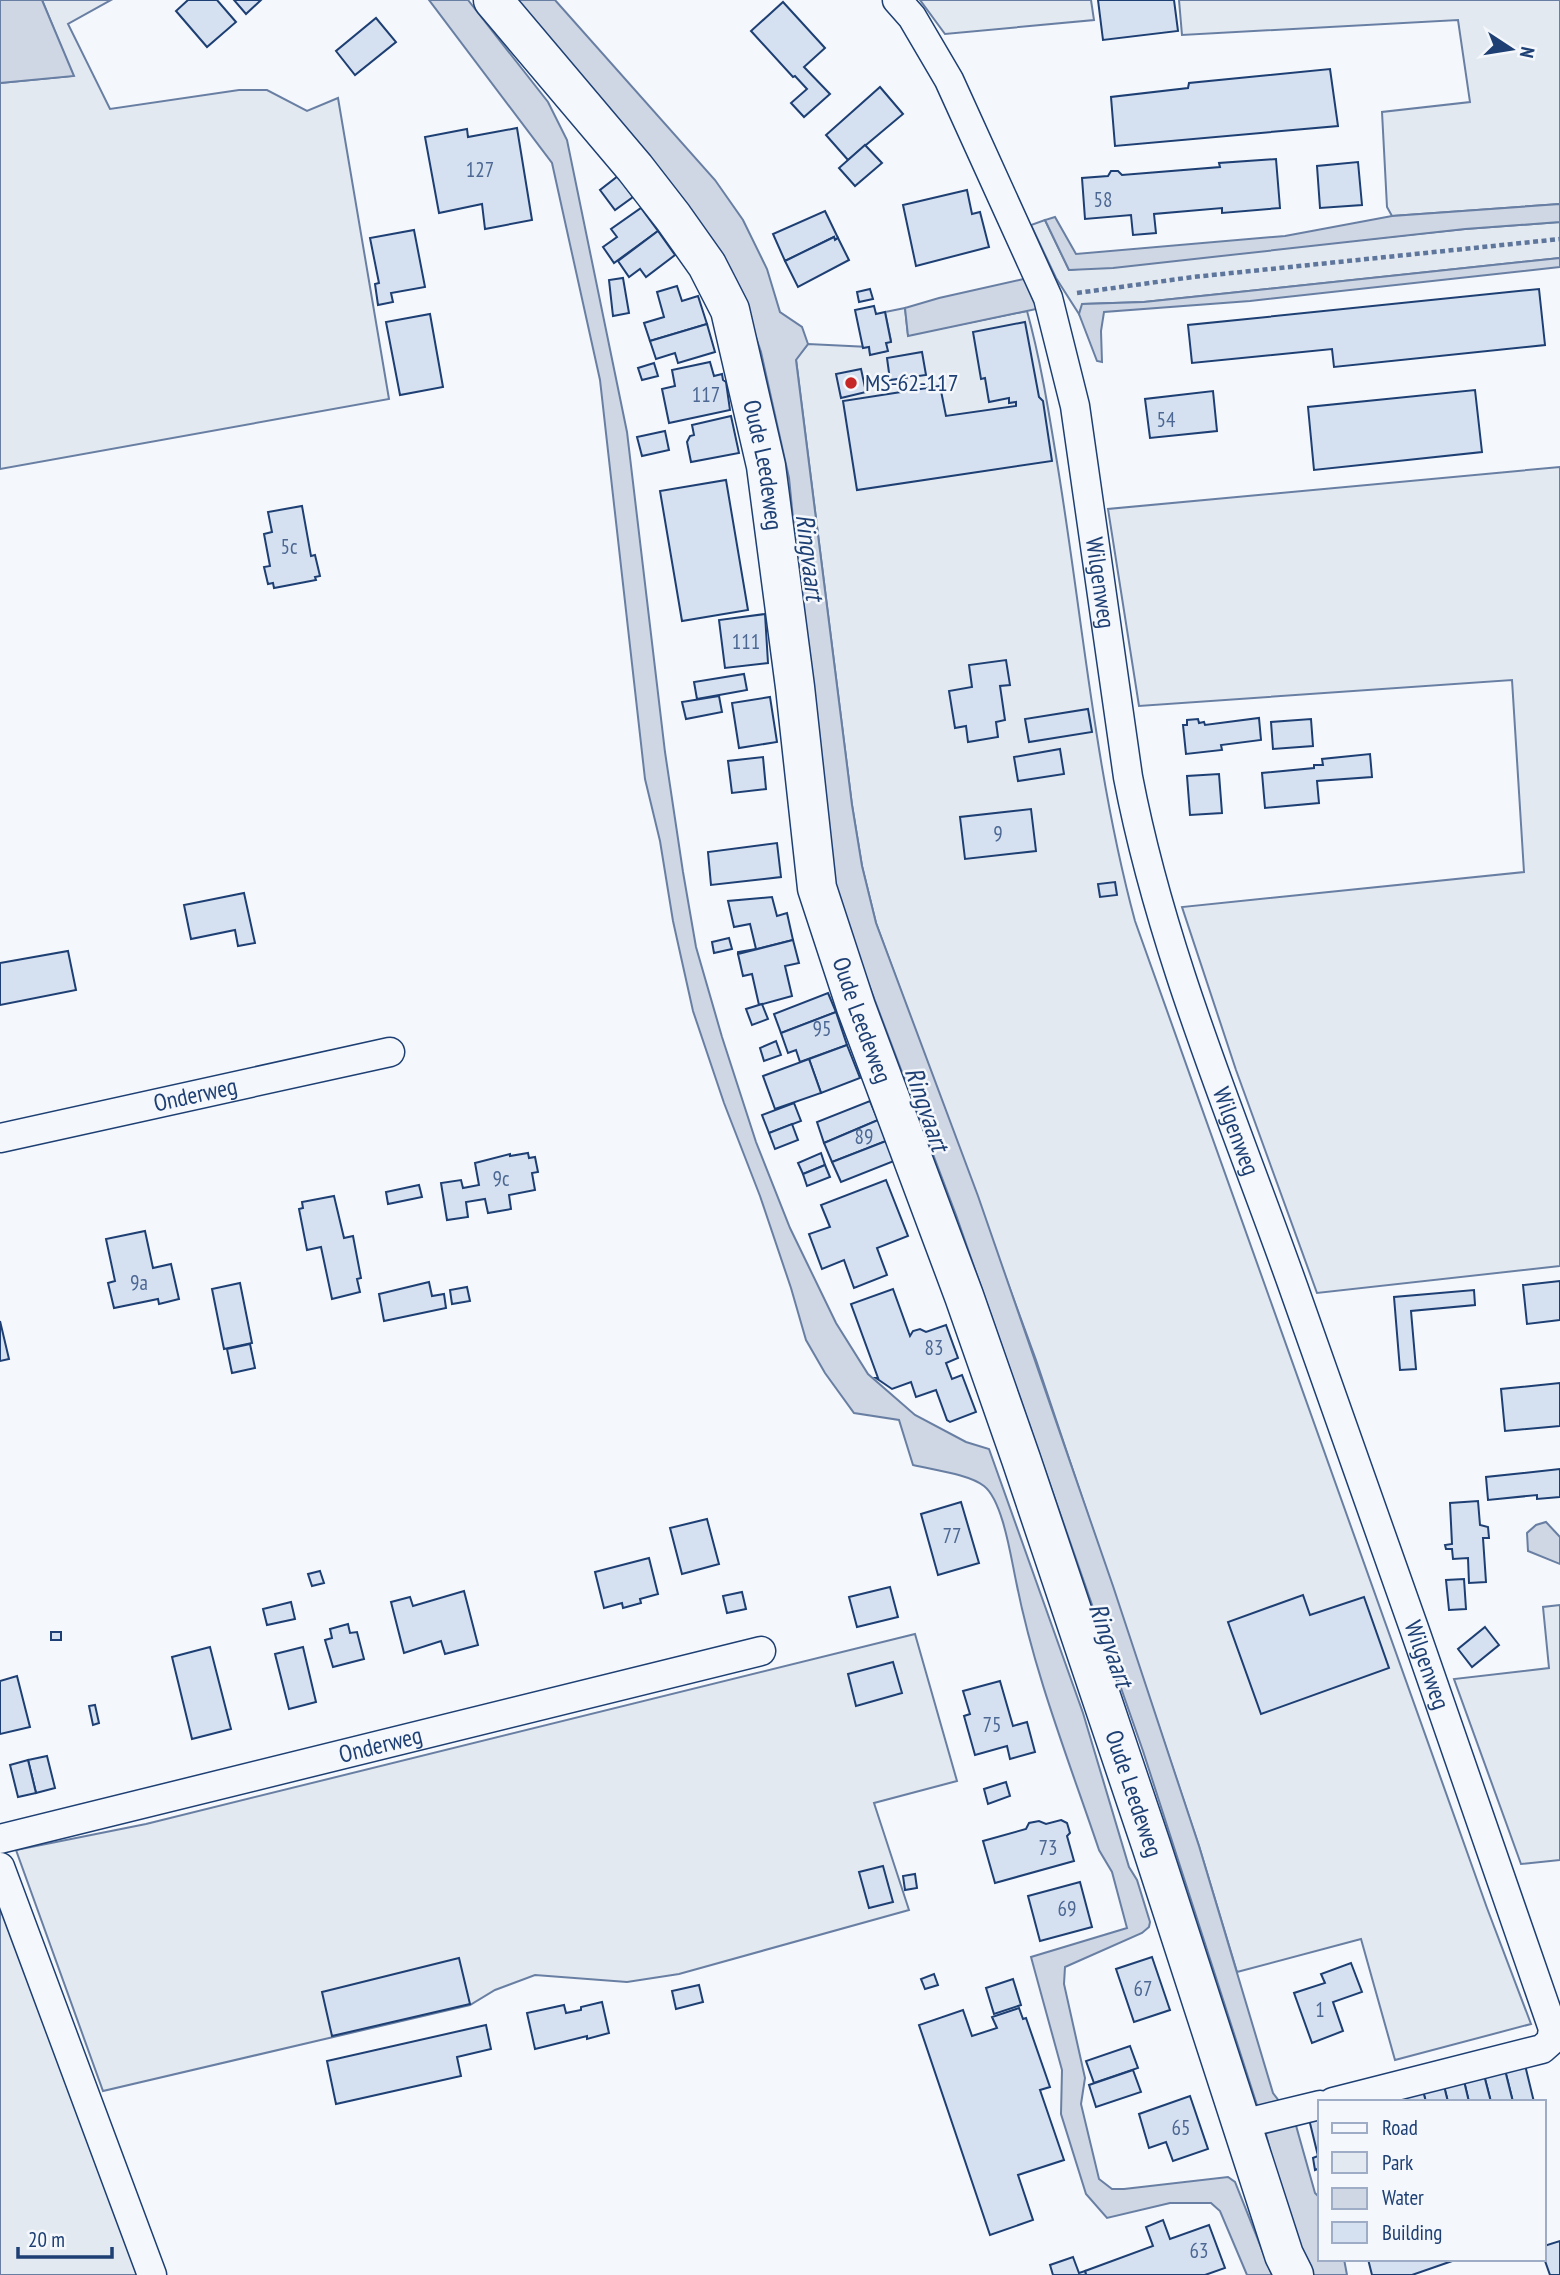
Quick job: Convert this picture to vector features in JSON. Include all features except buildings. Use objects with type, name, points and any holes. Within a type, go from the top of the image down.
[{"type":"street","name":"Oude Leedeweg","points":[[493,0],[626,157],[673,217],[707,265],[730,310],[766,466],[795,687],[817,888],[852,996],[1021,1459],[1249,2123],[1284,2255],[1294,2275]]},
{"type":"street","name":"Wilgenweg","points":[[897,0],[912,17],[949,80],[1048,298],[1075,406],[1128,777],[1140,838],[1156,897],[1210,1062],[1397,1579],[1553,2029],[1551,2041],[1542,2049],[1341,2100]]},
{"type":"street","name":"Onderweg","points":[[0,1138],[390,1052]]},
{"type":"street","name":"Onderweg","points":[[0,1839],[761,1651]]},
{"type":"street","points":[[0,1867],[152,2275]]},
{"type":"street","points":[[1249,2123],[1307,2108]]},
{"type":"path","points":[[1048,298],[1192,277],[1560,239]]},
{"type":"green space","points":[[42,0],[111,0],[68,24],[110,109],[239,90],[267,90],[307,111],[338,98],[389,399],[0,469],[0,83],[73,76]]},
{"type":"green space","points":[[920,0],[1091,0],[1094,20],[945,34]]},
{"type":"green space","points":[[1179,0],[1560,0],[1560,204],[1392,216],[1387,207],[1382,112],[1470,102],[1458,20],[1182,35]]},
{"type":"green space","points":[[1045,220],[1069,270],[1465,229],[1560,222],[1560,258],[1144,302],[1083,304],[1079,314],[1056,278],[1031,225]]},
{"type":"green space","points":[[905,308],[908,335],[1027,311],[1053,438],[1109,806],[1135,921],[1487,1908],[1531,2024],[1395,2060],[1361,1939],[1237,1972],[1199,1846],[1036,1360],[876,923],[862,866],[796,359],[808,344],[869,347],[870,354],[887,351],[886,343],[891,341],[885,312]]},
{"type":"green space","points":[[1560,467],[1560,1266],[1317,1293],[1236,1070],[1182,907],[1524,872],[1512,680],[1139,706],[1108,509]]},
{"type":"green space","points":[[1560,1605],[1560,1860],[1521,1864],[1454,1679],[1549,1668],[1543,1607]]},
{"type":"green space","points":[[915,1634],[957,1781],[874,1803],[909,1910],[679,1974],[627,1982],[535,1975],[495,1990],[470,2005],[103,2091],[16,1850],[146,1824]]},
{"type":"green space","points":[[0,1899],[140,2275],[0,2275]]},
{"type":"water","points":[[0,0],[42,0],[74,76],[0,83]]},
{"type":"water","points":[[429,0],[468,0],[548,102],[567,140],[627,432],[665,752],[696,947],[756,1142],[790,1228],[836,1323],[868,1374],[915,1415],[966,1442],[989,1449],[1083,1713],[1129,1867],[1137,1880],[1150,1922],[1149,1927],[1142,1933],[1065,1967],[1064,1984],[1085,2078],[1081,2104],[1099,2179],[1112,2189],[1124,2189],[1228,2177],[1235,2182],[1272,2275],[1247,2275],[1220,2211],[1211,2203],[1170,2203],[1107,2218],[1086,2194],[1061,2114],[1062,2070],[1031,1957],[1127,1928],[1112,1872],[1099,1850],[1053,1717],[1032,1649],[1005,1530],[991,1493],[969,1478],[913,1465],[899,1420],[854,1413],[825,1373],[806,1340],[760,1196],[724,1103],[693,1011],[673,921],[660,841],[645,779],[600,380],[552,163]]},
{"type":"water","name":"Ringvaart","points":[[516,0],[555,0],[715,180],[743,220],[767,269],[780,312],[802,327],[808,344],[796,360],[852,805],[862,866],[876,923],[978,1196],[1113,1586],[1199,1846],[1273,2093],[1295,2122],[1318,2196],[1318,2261],[1344,2261],[1347,2275],[1310,2275],[1289,2227],[1265,2130],[1143,1751],[956,1215],[838,903],[816,749],[789,478],[761,352],[740,290]]},
{"type":"water","points":[[1560,204],[1560,222],[1465,229],[1113,268],[1069,270],[1045,220],[1055,217],[1076,254],[1285,236],[1392,216]]},
{"type":"water","points":[[1560,258],[1560,267],[1250,301],[1104,312],[1101,331],[1102,362],[1097,361],[1079,314],[1082,304],[1144,302]]},
{"type":"water","points":[[1028,278],[1041,308],[908,336],[905,308]]},
{"type":"water","points":[[1546,1522],[1560,1537],[1560,1564],[1528,1551],[1527,1533],[1536,1525]]},
{"type":"place","name":"MS-62-117","points":[[851,383]]}]
